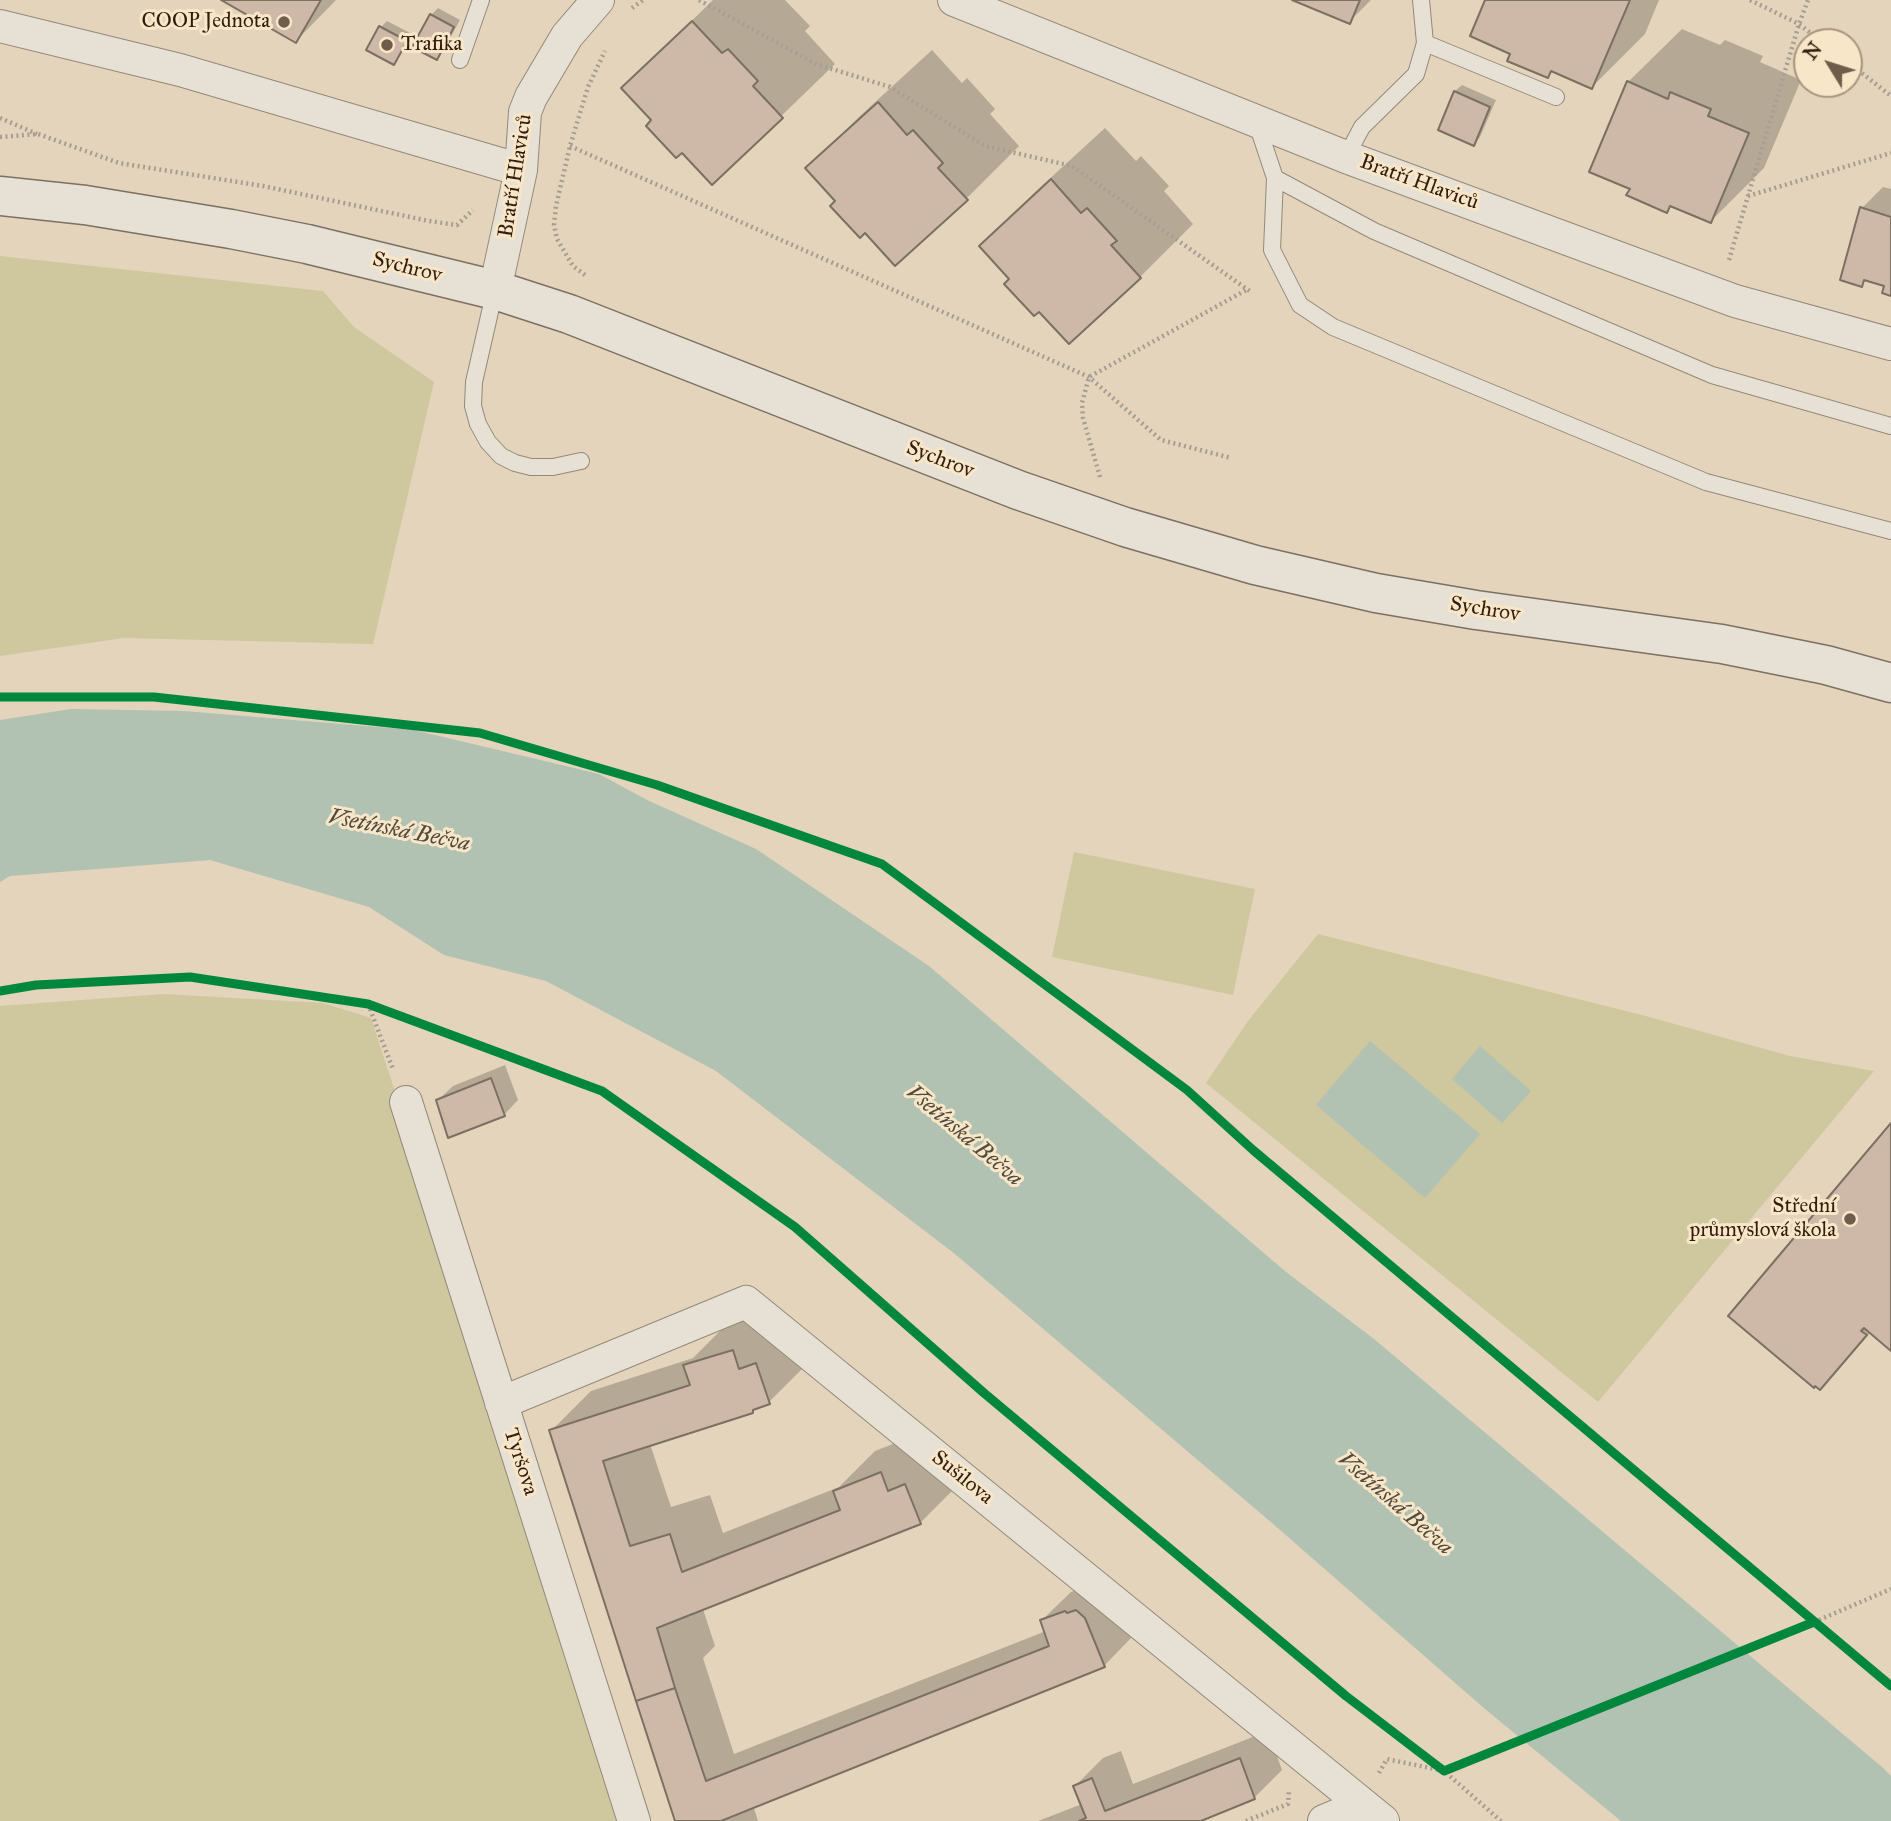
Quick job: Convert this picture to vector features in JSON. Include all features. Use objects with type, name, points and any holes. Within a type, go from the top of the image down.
[{"type":"street","name":"Bratří Hlaviců","points":[[495,290],[521,170],[525,112],[567,36],[598,0]]},
{"type":"street","name":"Bratří Hlaviců","points":[[954,0],[1346,156],[1718,295],[1891,344]]},
{"type":"street","points":[[0,26],[180,70],[521,170]]},
{"type":"street","name":"Sychrov","points":[[0,196],[85,205],[231,229],[307,244],[495,290],[569,314],[1018,490],[1125,527],[1255,565],[1376,593],[1476,610],[1680,637],[1763,652],[1826,665],[1891,684]]},
{"type":"street","name":"Tyršova","points":[[406,1102],[634,1821]]},
{"type":"street","name":"Sušilova","points":[[501,1403],[746,1302],[1372,1813]]},
{"type":"street","points":[[1324,1821],[1372,1813]]},
{"type":"lane","points":[[460,60],[481,0]]},
{"type":"lane","points":[[1346,156],[1362,127],[1416,74],[1425,44],[1421,0]]},
{"type":"lane","points":[[1425,44],[1556,97]]},
{"type":"lane","points":[[1256,121],[1275,178],[1272,250],[1300,305],[1333,327],[1706,482],[1891,531]]},
{"type":"lane","points":[[1275,178],[1374,231],[1712,375],[1891,426]]},
{"type":"lane","points":[[495,290],[474,382],[473,406],[478,424],[500,456],[515,463],[531,467],[553,467],[581,461]]},
{"type":"path","points":[[628,11],[643,0]]},
{"type":"path","points":[[699,0],[816,64],[890,87],[985,146],[1072,166],[1250,291],[1089,377],[1082,403],[1083,418],[1100,479]]},
{"type":"path","points":[[1750,0],[1804,28]]},
{"type":"path","points":[[1718,295],[1808,0]]},
{"type":"path","points":[[593,279],[573,266],[565,255],[554,225],[570,146],[588,87],[610,41]]},
{"type":"path","points":[[1863,74],[1891,96]]},
{"type":"path","points":[[0,118],[119,163],[263,187],[457,225],[473,211]]},
{"type":"path","points":[[0,137],[38,134]]},
{"type":"path","points":[[570,146],[1089,377],[1161,440],[1231,458]]},
{"type":"path","points":[[1748,196],[1891,153]]},
{"type":"path","points":[[0,696],[154,697],[480,733],[657,785],[882,864],[1187,1090],[1253,1150],[1891,1686]]},
{"type":"path","points":[[354,1002],[381,1009]]},
{"type":"path","points":[[368,1004],[406,1102]]},
{"type":"path","points":[[1814,1622],[1891,1589]]},
{"type":"path","points":[[1422,1754],[1501,1821]]},
{"type":"path","points":[[1372,1813],[1387,1759],[1444,1771]]},
{"type":"path","points":[[1246,1821],[1288,1804],[1290,1780]]},
{"type":"shaded area","points":[[0,256],[323,291],[354,327],[434,382],[373,644],[124,638],[0,656]]},
{"type":"shaded area","points":[[1074,852],[1255,889],[1233,995],[1052,957]]},
{"type":"shaded area","points":[[1318,934],[1642,1015],[1790,1056],[1874,1071],[1598,1402],[1206,1083],[1248,1021]]},
{"type":"shaded area","points":[[163,994],[323,1003],[371,1018],[633,1821],[0,1821],[0,1006]]},
{"type":"water","name":"Vsetínská Bečva","points":[[71,709],[184,711],[414,730],[599,774],[647,800],[756,849],[929,966],[1286,1272],[1374,1339],[1882,1767],[1891,1776],[1891,1821],[1621,1821],[1485,1709],[1272,1523],[955,1254],[716,1071],[546,981],[444,955],[369,907],[210,860],[10,876],[0,882],[0,720]]},
{"type":"water","points":[[1370,1041],[1480,1134],[1425,1198],[1316,1105]]},
{"type":"water","points":[[1480,1046],[1531,1091],[1502,1123],[1452,1079]]},
{"type":"building","name":"COOP Jednota","points":[[221,0],[321,0],[296,43]]},
{"type":"building","points":[[1292,0],[1360,0],[1350,24]]},
{"type":"building","points":[[1485,0],[1630,0],[1592,89],[1551,71],[1548,78],[1507,61],[1510,54],[1470,36]]},
{"type":"building","points":[[430,14],[454,27],[437,60],[412,47]]},
{"type":"building","points":[[692,21],[722,53],[728,49],[758,81],[753,86],[783,118],[712,185],[682,153],[676,158],[646,126],[651,120],[621,88]]},
{"type":"building","name":"Trafika","points":[[379,26],[407,41],[394,65],[366,50]]},
{"type":"building","points":[[1627,81],[1668,99],[1670,92],[1711,109],[1708,116],[1749,133],[1711,223],[1670,206],[1667,213],[1626,195],[1630,189],[1589,172]]},
{"type":"building","points":[[1454,91],[1490,107],[1474,146],[1438,130]]},
{"type":"building","points":[[878,102],[907,135],[913,130],[943,163],[938,168],[968,200],[895,266],[865,233],[860,238],[830,206],[835,201],[805,168]]},
{"type":"building","points":[[1051,179],[1081,213],[1087,208],[1117,241],[1111,245],[1141,278],[1069,344],[1039,312],[1034,316],[1004,284],[1009,279],[979,246]]},
{"type":"building","points":[[1860,207],[1891,217],[1891,296],[1882,293],[1884,286],[1864,280],[1862,287],[1840,280]]},
{"type":"building","points":[[491,1078],[505,1116],[448,1138],[436,1100]]},
{"type":"building","name":"Střední průmyslová škola","points":[[1891,1123],[1891,1351],[1864,1328],[1861,1331],[1867,1335],[1820,1390],[1815,1386],[1814,1388],[1728,1316]]},
{"type":"building","points":[[733,1350],[739,1369],[756,1363],[770,1404],[753,1410],[753,1413],[603,1461],[630,1546],[670,1534],[682,1572],[840,1510],[833,1491],[881,1472],[888,1491],[905,1484],[921,1524],[657,1628],[675,1688],[636,1701],[549,1430],[690,1385],[683,1365]]},
{"type":"building","points":[[1076,1610],[1085,1618],[1105,1667],[721,1821],[675,1821],[636,1701],[675,1688],[706,1781],[1049,1646],[1040,1620]]},
{"type":"building","points":[[1240,1758],[1255,1799],[1201,1821],[1079,1821],[1086,1818],[1073,1786],[1092,1778],[1105,1811]]},
{"type":"cycle path","points":[[0,697],[154,697],[480,733],[657,785],[882,864],[1187,1090],[1253,1150],[1891,1686]]},
{"type":"cycle path","points":[[0,991],[36,985],[190,977],[368,1004],[602,1091],[795,1227],[984,1393],[1346,1696],[1444,1771],[1814,1622]]},
{"type":"place","name":"COOP Jednota","points":[[284,22]]},
{"type":"place","name":"Trafika","points":[[387,45]]},
{"type":"place","name":"Střední průmyslová škola","points":[[1850,1219]]}]
